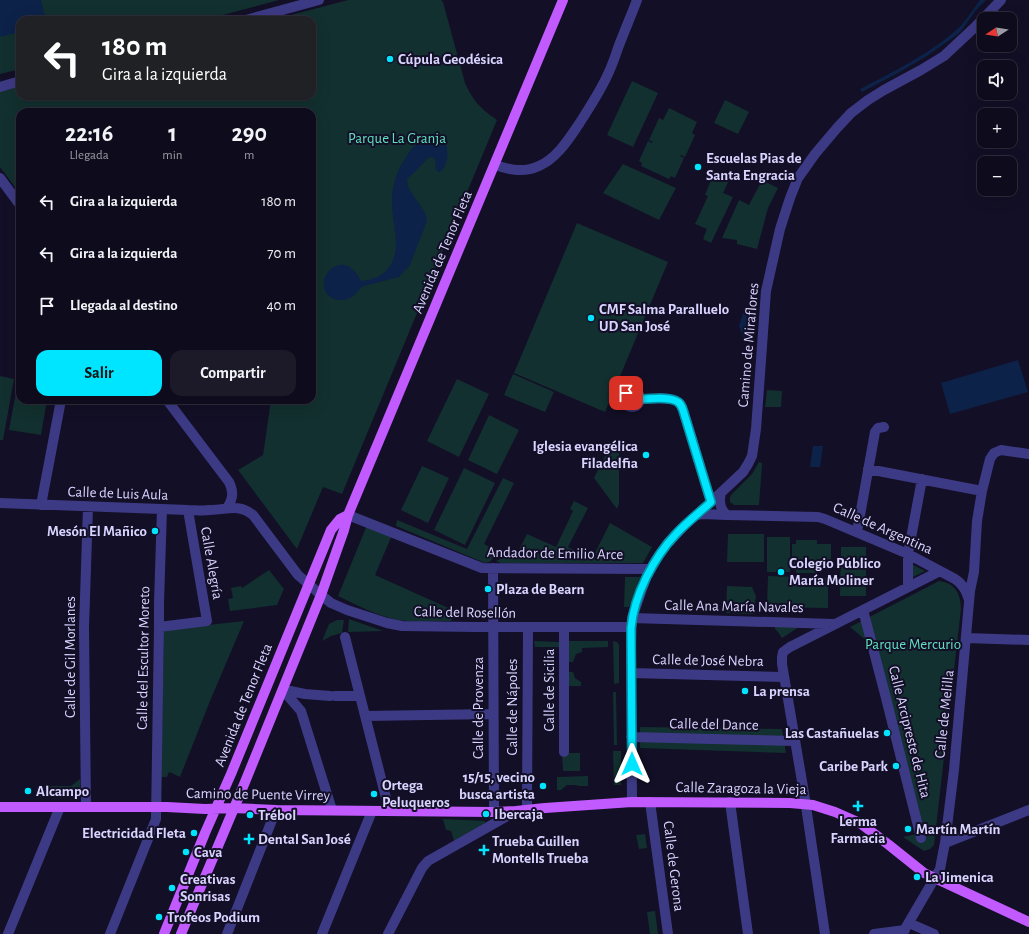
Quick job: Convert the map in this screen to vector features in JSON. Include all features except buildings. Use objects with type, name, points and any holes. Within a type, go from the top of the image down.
[{"type":"main road","name":"Avenida de Tenor Fleta","points":[[181,934],[321,595],[348,515],[563,0]]},
{"type":"main road","name":"Avenida de Tenor Fleta","points":[[164,934],[331,530],[340,518],[348,515]]},
{"type":"main road","name":"Calle Zaragoza la Vieja","points":[[520,811],[632,802],[730,802],[806,804],[823,807],[847,816],[860,823],[924,873],[934,879],[1029,922]]},
{"type":"main road","name":"Camino de Puente Virrey","points":[[0,807],[520,811]]},
{"type":"street","points":[[261,16],[319,0]]},
{"type":"street","points":[[495,165],[520,171],[532,169],[545,163],[563,146],[602,87],[637,0]]},
{"type":"street","name":"Camino de Miraflores","points":[[632,802],[632,623],[642,589],[651,569],[667,544],[685,525],[743,472],[752,456],[756,429],[766,291],[780,229],[798,178],[837,128],[851,113],[884,90],[944,56],[1001,0]]},
{"type":"street","points":[[0,87],[16,82]]},
{"type":"street","points":[[0,178],[16,200]]},
{"type":"street","points":[[640,399],[670,399],[680,404],[711,502]]},
{"type":"street","points":[[41,505],[60,404]]},
{"type":"street","points":[[170,404],[229,482],[233,496],[231,508]]},
{"type":"street","points":[[857,532],[875,432],[878,428],[884,427]]},
{"type":"street","name":"Calle de Melilla","points":[[905,929],[940,869],[946,843],[971,585],[974,572],[977,521],[982,491],[990,459],[996,451],[1005,450],[1029,454]]},
{"type":"street","points":[[868,469],[982,491]]},
{"type":"street","points":[[908,586],[908,554],[922,479]]},
{"type":"street","points":[[721,493],[721,506],[727,515]]},
{"type":"street","name":"Calle de Luis Aula","points":[[0,503],[188,510],[231,508]]},
{"type":"street","name":"Calle de Gil Morlanes","points":[[86,807],[84,628],[88,507]]},
{"type":"street","name":"Calle del Rosellón","points":[[231,508],[246,510],[253,515],[298,575],[333,604],[387,623],[402,626],[494,628],[564,627],[632,623]]},
{"type":"street","name":"Calle del Escultor Moreto","points":[[110,934],[155,822],[159,627],[158,603],[162,509]]},
{"type":"street","name":"Calle Alegría","points":[[159,627],[207,621],[188,510]]},
{"type":"street","name":"Andador de Emilio Arce","points":[[348,515],[482,568],[651,569]]},
{"type":"street","name":"Calle de Argentina","points":[[696,515],[818,517],[829,520],[908,554],[960,582],[970,602]]},
{"type":"street","name":"Calle de Provenza","points":[[493,568],[494,812]]},
{"type":"street","points":[[825,934],[796,741],[784,677],[783,652],[786,649],[908,586],[940,571]]},
{"type":"street","name":"Calle Arcipreste de Hita","points":[[863,610],[920,838]]},
{"type":"street","name":"Calle Ana María Navales","points":[[632,623],[637,619],[836,624]]},
{"type":"street","name":"Calle de Sicilia","points":[[564,627],[564,752]]},
{"type":"street","name":"Calle de Nápoles","points":[[520,811],[527,806],[528,628]]},
{"type":"street","points":[[345,637],[388,811]]},
{"type":"street","points":[[966,638],[1029,640]]},
{"type":"street","name":"Calle de José Nebra","points":[[631,673],[784,677]]},
{"type":"street","points":[[332,810],[301,711],[289,694],[360,696]]},
{"type":"street","points":[[365,716],[493,714]]},
{"type":"street","name":"Calle del Dance","points":[[632,738],[796,741]]},
{"type":"street","name":"Calle de Gerona","points":[[650,802],[668,934]]},
{"type":"street","points":[[730,802],[748,934]]},
{"type":"street","points":[[8,934],[60,807]]},
{"type":"street","points":[[227,934],[276,810]]},
{"type":"street","points":[[946,843],[1029,810]]},
{"type":"street","points":[[322,934],[372,811]]},
{"type":"street","points":[[391,933],[422,868],[428,861],[520,811]]},
{"type":"street","points":[[874,934],[905,929],[934,934]]},
{"type":"green space","points":[[0,0],[279,0],[219,16],[16,16],[16,70],[0,74]]},
{"type":"green space","name":"Parque La Granja","points":[[348,0],[441,0],[443,2],[465,83],[471,95],[478,104],[497,120],[342,494],[323,487],[297,549],[238,470],[263,455],[270,404],[316,404],[316,108],[16,108],[16,189],[0,167],[0,91],[16,87],[16,100],[316,100],[316,16],[287,16]]},
{"type":"green space","points":[[632,81],[658,93],[633,147],[607,135]]},
{"type":"green space","points":[[725,100],[749,112],[738,134],[714,123]]},
{"type":"green space","points":[[669,108],[697,122],[692,133],[695,135],[685,157],[680,156],[684,158],[675,178],[671,176],[669,179],[641,166],[642,163],[639,161],[648,141],[653,142],[649,140],[659,118],[663,120]]},
{"type":"green space","points":[[623,164],[676,188],[659,220],[603,193]]},
{"type":"green space","points":[[714,173],[729,180],[723,193],[733,197],[711,243],[703,239],[707,229],[695,224],[708,196],[705,195]]},
{"type":"green space","points":[[762,180],[778,188],[768,208],[757,249],[737,244],[737,240],[722,238],[739,200],[749,205]]},
{"type":"green space","name":"CMF Salma Paralluelo UD San José","points":[[577,223],[668,262],[605,412],[514,373]]},
{"type":"green space","points":[[513,374],[554,392],[545,412],[504,395]]},
{"type":"green space","points":[[0,376],[14,379],[3,440],[0,440]]},
{"type":"green space","points":[[457,379],[489,394],[459,457],[427,441]]},
{"type":"green space","points":[[767,390],[782,391],[781,407],[765,407]]},
{"type":"green space","points":[[16,392],[16,404],[46,404],[41,435],[9,430]]},
{"type":"green space","points":[[489,415],[519,430],[497,474],[468,460]]},
{"type":"green space","points":[[609,448],[619,453],[619,504],[617,509],[594,478]]},
{"type":"green space","points":[[759,462],[762,463],[762,465],[759,505],[734,505],[730,502],[731,495],[752,474]]},
{"type":"green space","points":[[422,466],[449,478],[428,523],[401,510]]},
{"type":"green space","points":[[464,468],[495,483],[465,545],[434,530]]},
{"type":"green space","points":[[503,478],[514,483],[484,544],[503,554],[492,559],[490,562],[485,563],[396,526],[397,520],[467,549]]},
{"type":"green space","points":[[574,501],[588,508],[568,547],[592,559],[610,523],[652,547],[643,563],[501,563],[496,561],[507,556],[514,559],[527,534],[556,547],[573,511],[570,509]]},
{"type":"green space","points":[[367,525],[392,535],[375,575],[455,611],[451,621],[418,622],[398,620],[375,613],[338,596]]},
{"type":"green space","points":[[728,534],[764,534],[764,562],[727,562]]},
{"type":"green space","points":[[767,537],[790,537],[790,572],[767,572]]},
{"type":"green space","points":[[796,540],[817,540],[817,544],[831,544],[831,567],[817,567],[817,573],[796,573],[796,567],[792,567],[792,544],[796,544]]},
{"type":"green space","points":[[841,547],[866,547],[866,596],[840,596]]},
{"type":"green space","points":[[913,565],[925,571],[913,577]]},
{"type":"green space","points":[[269,570],[284,589],[277,605],[230,611],[228,599],[233,598],[231,588],[241,586],[242,588]]},
{"type":"green space","points":[[768,576],[828,578],[828,608],[767,607]]},
{"type":"green space","points":[[625,577],[641,577],[629,607],[624,607]]},
{"type":"green space","name":"Parque Mercurio","points":[[939,581],[949,584],[956,590],[960,599],[961,609],[934,845],[930,849],[924,851],[903,837],[916,834],[868,642],[850,627]]},
{"type":"green space","points":[[727,586],[752,587],[756,596],[754,614],[726,613]]},
{"type":"green space","points":[[349,619],[383,631],[348,632]]},
{"type":"green space","points":[[337,620],[344,620],[342,633],[331,636],[322,641],[329,624]]},
{"type":"green space","points":[[244,621],[180,777],[169,772],[167,777],[161,777],[164,630]]},
{"type":"green space","points":[[775,626],[799,627],[782,638],[775,629]]},
{"type":"green space","points":[[534,641],[559,642],[560,647],[535,647]]},
{"type":"green space","points":[[568,641],[608,641],[608,647],[582,648],[582,652],[576,654],[573,662],[568,662]]},
{"type":"green space","points":[[613,641],[617,642],[619,645],[619,683],[614,684]]},
{"type":"green space","points":[[568,672],[573,672],[575,678],[581,682],[581,686],[568,686]]},
{"type":"green space","points":[[613,692],[616,692],[617,745],[614,745]]},
{"type":"green space","points":[[640,727],[782,729],[786,753],[640,748]]},
{"type":"green space","points":[[613,751],[621,751],[621,785],[614,785]]},
{"type":"green space","points":[[562,753],[580,753],[580,771],[563,771]]},
{"type":"green space","points":[[588,776],[588,786],[567,785],[561,790],[557,790],[557,777]]},
{"type":"green space","points":[[80,779],[80,797],[37,797],[37,786],[71,786]]},
{"type":"green space","points":[[443,819],[485,821],[485,823],[454,841],[451,831],[446,830]]},
{"type":"green space","points":[[645,834],[647,848],[639,849],[636,835]]},
{"type":"green space","points":[[655,911],[658,934],[650,934],[647,912]]},
{"type":"water","points":[[41,0],[45,16],[16,16],[16,33],[0,37],[0,1]]},
{"type":"water","points":[[980,0],[986,0],[976,10],[958,34],[927,56],[862,92],[860,89],[934,48],[962,24]]},
{"type":"water","points":[[431,134],[438,134],[443,138],[447,148],[447,160],[443,170],[439,172],[436,170],[435,159],[432,157],[428,158],[407,179],[410,190],[426,215],[427,221],[409,267],[399,277],[364,286],[354,296],[348,299],[339,300],[332,298],[326,292],[324,284],[326,276],[330,270],[337,266],[345,265],[353,270],[361,281],[377,277],[390,266],[394,259],[396,243],[392,211],[392,197],[396,177],[404,159],[421,140]]},
{"type":"water","points":[[743,313],[748,313],[750,316],[749,320],[751,335],[747,338],[743,337],[739,326]]},
{"type":"water","points":[[1018,360],[1028,392],[950,414],[941,383]]},
{"type":"water","points":[[813,446],[823,446],[820,467],[810,467]]},
{"type":"place","name":"Cúpula Geodésica","points":[[390,59]]},
{"type":"place","name":"Escuelas Pias de Santa Engracia","points":[[698,167]]},
{"type":"place","name":"CMF Salma Paralluelo UD San José","points":[[591,318]]},
{"type":"place","name":"Iglesia evangélica Filadelfia","points":[[646,455]]},
{"type":"place","name":"Mesón El Mañico","points":[[155,531]]},
{"type":"place","name":"Colegio Público María Moliner","points":[[781,572]]},
{"type":"place","name":"Plaza de Bearn","points":[[488,589]]},
{"type":"place","name":"La prensa","points":[[745,691]]},
{"type":"place","name":"Las Castañuelas","points":[[887,733]]},
{"type":"place","name":"Caribe Park","points":[[896,766]]},
{"type":"place","name":"15/15, vecino busca artista","points":[[543,786]]},
{"type":"place","name":"Alcampo","points":[[28,791]]},
{"type":"place","name":"Ortega Peluqueros","points":[[374,794]]},
{"type":"place","name":"Lerma Farmacia","points":[[858,806]]},
{"type":"place","name":"Ibercaja","points":[[486,814]]},
{"type":"place","name":"Trébol","points":[[250,815]]},
{"type":"place","name":"Martín Martín","points":[[908,829]]},
{"type":"place","name":"Electricidad Fleta","points":[[194,833]]},
{"type":"place","name":"Dental San José","points":[[249,839]]},
{"type":"place","name":"Trueba Guillen Montells Trueba","points":[[484,850]]},
{"type":"place","name":"Cava","points":[[186,852]]},
{"type":"place","name":"La Jimenica","points":[[917,877]]},
{"type":"place","name":"Creativas Sonrisas","points":[[172,888]]},
{"type":"place","name":"Trofeos Podium","points":[[159,917]]},
{"type":"route","points":[[626,393],[632,390],[637,392],[640,399],[673,399],[682,406],[711,502],[676,533],[661,552],[647,576],[635,608],[631,628],[632,764]]}]
